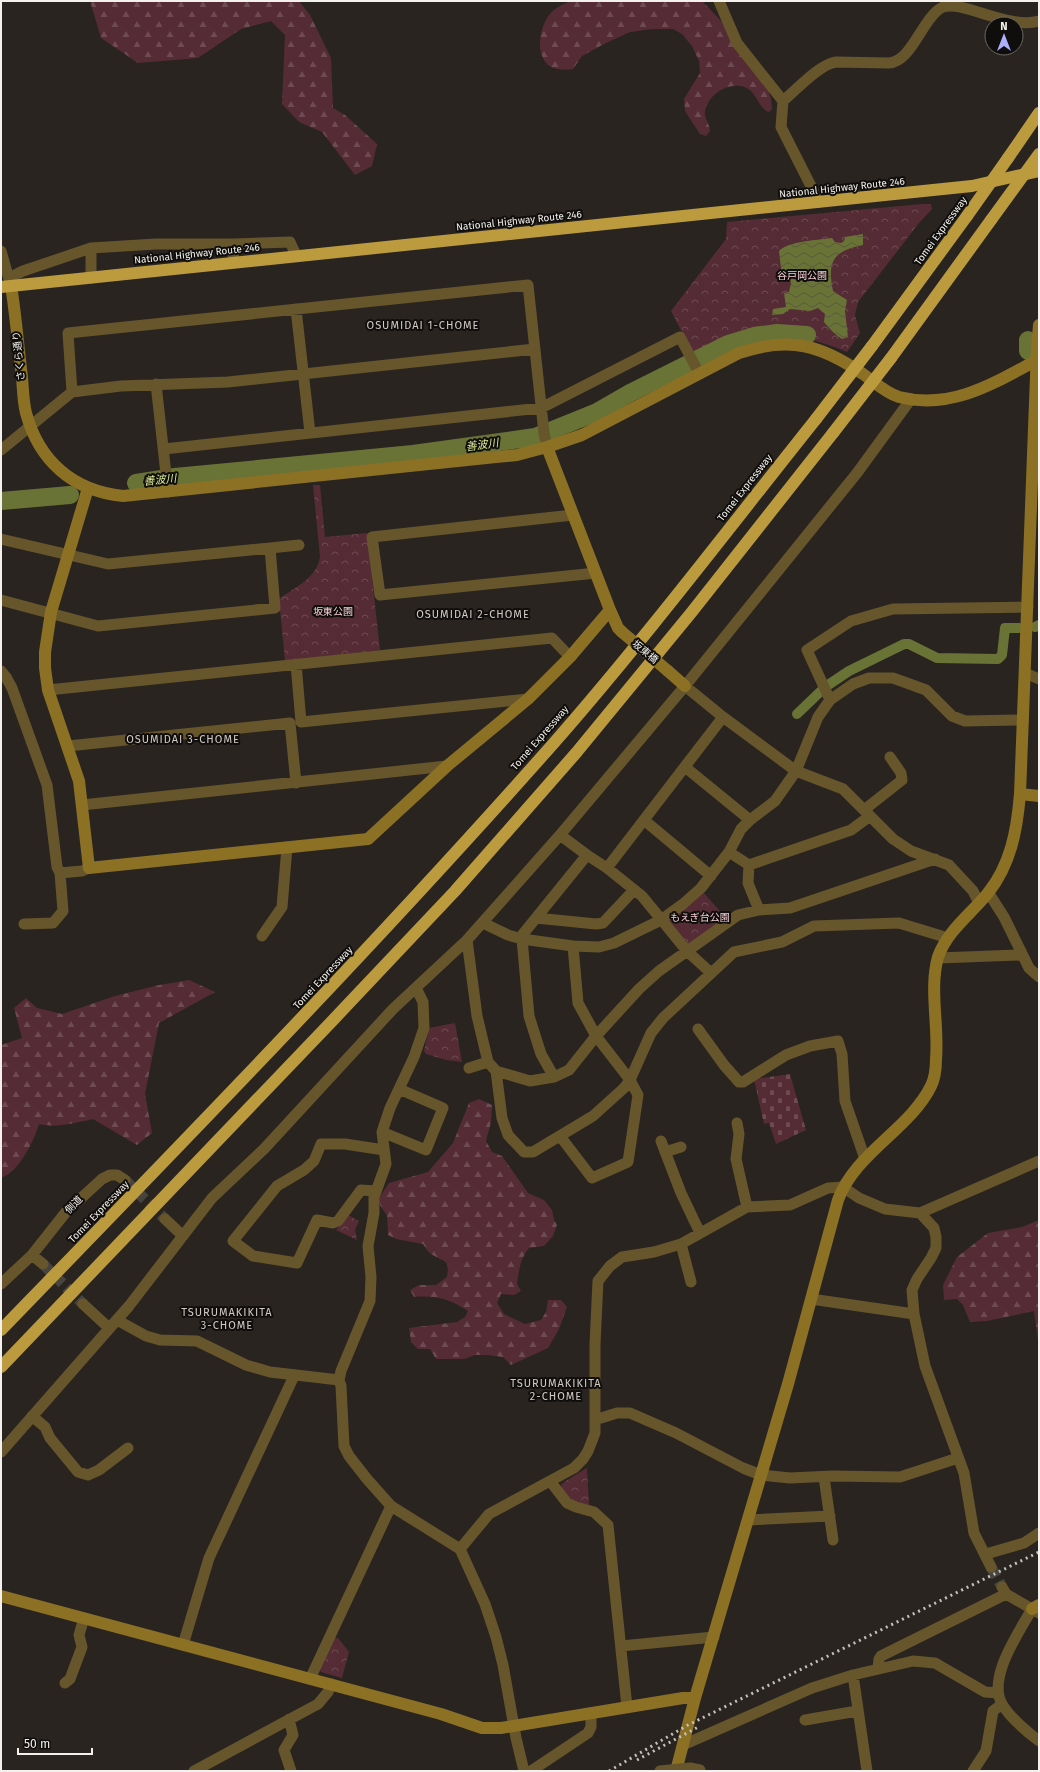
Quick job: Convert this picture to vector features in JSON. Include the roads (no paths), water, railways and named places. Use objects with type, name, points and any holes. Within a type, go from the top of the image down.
[{"type":"highway","name":"Tomei Expressway","points":[[1,1330],[312,1007],[446,864],[570,723],[675,596],[816,419],[872,346],[967,216],[1039,113]]},
{"type":"highway","points":[[1,1367],[174,1187],[454,891],[576,753],[691,613],[833,434],[1039,154]]},
{"type":"highway","name":"National Highway Route 246","points":[[9,282],[91,278],[296,255],[972,186],[1039,172]]},
{"type":"street","points":[[719,1],[737,43],[783,101],[781,127],[819,202]]},
{"type":"street","points":[[783,101],[824,66],[833,62],[896,61],[935,13],[945,6],[962,7],[1014,22],[1026,23],[1039,21]]},
{"type":"street","points":[[1,251],[9,282],[23,271],[91,248],[156,244],[290,242],[296,255]]},
{"type":"street","points":[[233,262],[234,244]]},
{"type":"street","points":[[91,248],[91,278]]},
{"type":"street","name":"さくら通り","points":[[9,282],[25,411],[38,444],[50,461],[71,479],[88,488],[123,496],[496,457],[547,447],[582,435],[699,373],[752,348],[779,345],[802,345],[832,354],[888,392],[898,397],[911,399],[940,400],[970,394],[981,390],[1037,360]]},
{"type":"street","points":[[72,392],[68,333],[528,285],[541,408],[547,447]]},
{"type":"street","points":[[296,309],[310,433]]},
{"type":"street","points":[[676,1771],[843,1187],[865,1159],[908,1116],[932,1085],[937,1047],[935,981],[938,958],[948,938],[988,892],[1005,864],[1018,824],[1028,607],[1035,532],[1037,360],[1039,325]]},
{"type":"street","points":[[164,449],[541,408],[680,336],[699,373]]},
{"type":"street","points":[[1,450],[72,392],[121,386],[228,382],[535,349]]},
{"type":"street","points":[[156,384],[168,492]]},
{"type":"street","points":[[1,1452],[113,1324],[212,1198],[264,1149],[393,1010],[467,940],[560,835],[685,686],[857,473],[911,399]]},
{"type":"street","name":"坂東橋","points":[[547,447],[618,628],[685,686]]},
{"type":"street","points":[[88,488],[51,612],[45,652],[45,668],[48,690],[79,781],[89,868]]},
{"type":"street","points":[[573,515],[372,537],[380,595],[596,573]]},
{"type":"street","points":[[1,538],[108,564],[299,545]]},
{"type":"street","points":[[1,600],[51,612],[98,626],[275,608],[270,548]]},
{"type":"street","points":[[830,700],[807,650],[851,621],[893,609],[1028,607]]},
{"type":"street","points":[[60,873],[82,871],[89,868],[368,839],[447,766],[528,699],[570,657],[610,610]]},
{"type":"street","points":[[48,690],[552,638],[570,657]]},
{"type":"street","points":[[296,664],[301,722],[528,699]]},
{"type":"street","points":[[1,671],[12,688],[47,785],[57,867],[60,873],[63,911],[53,923],[24,924]]},
{"type":"street","points":[[1025,673],[1039,679]]},
{"type":"street","points":[[482,923],[508,935],[522,939],[573,946],[599,947],[614,943],[661,920],[683,904],[701,888],[729,852],[741,829],[750,820],[775,801],[796,771],[818,717],[830,700],[853,684],[869,678],[894,678],[926,690],[952,716],[965,721],[1023,720]]},
{"type":"street","points":[[685,686],[723,717],[796,771],[842,789],[893,839],[911,851],[949,865],[973,891],[979,902]]},
{"type":"street","points":[[607,868],[723,717]]},
{"type":"street","points":[[68,746],[290,723],[296,783]]},
{"type":"street","points":[[749,865],[851,830],[902,780],[901,773],[890,756]]},
{"type":"street","points":[[82,805],[447,766]]},
{"type":"street","points":[[685,767],[750,820]]},
{"type":"street","points":[[1020,794],[1039,796]]},
{"type":"street","points":[[644,820],[711,876]]},
{"type":"street","points":[[560,835],[607,868],[642,896],[687,951],[711,973]]},
{"type":"street","points":[[262,936],[282,907],[287,847]]},
{"type":"street","points":[[729,852],[749,865]]},
{"type":"street","points":[[554,1077],[541,1054],[529,1016],[522,939],[523,934],[587,855]]},
{"type":"street","points":[[467,940],[477,1016],[488,1062],[496,1071],[530,1081],[554,1077],[569,1070],[596,1036],[639,989],[687,951],[738,915],[759,910],[790,908],[935,859]]},
{"type":"street","points":[[749,865],[748,883],[759,910]]},
{"type":"street","points":[[536,918],[596,924],[603,923],[634,890]]},
{"type":"street","points":[[988,892],[1004,917],[1021,955],[1029,968],[1039,977]]},
{"type":"street","points":[[496,1071],[502,1118],[508,1135],[524,1152],[533,1152],[593,1116],[630,1080],[651,1032],[663,1018],[734,952],[782,942],[814,926],[899,923],[948,938]]},
{"type":"street","points":[[560,1136],[592,1178],[628,1162],[638,1095],[630,1080],[596,1036],[578,1003],[573,946]]},
{"type":"street","points":[[938,958],[1021,955]]},
{"type":"street","points":[[416,988],[423,1002],[424,1028],[418,1059],[399,1089],[390,1108],[382,1132],[386,1164],[383,1175],[375,1191],[374,1213],[368,1246],[371,1277],[370,1301],[341,1371],[339,1380],[341,1386],[344,1446],[349,1456],[367,1479],[391,1506],[460,1549],[485,1604],[496,1637],[503,1665],[513,1726],[524,1771]]},
{"type":"street","points":[[698,1029],[724,1065],[739,1082],[743,1082],[786,1055],[810,1046],[838,1041],[842,1054],[845,1102],[865,1159]]},
{"type":"street","points":[[469,1068],[488,1062]]},
{"type":"street","points":[[382,1132],[426,1150],[443,1108],[399,1089]]},
{"type":"street","points":[[737,1123],[739,1134],[736,1159],[747,1207]]},
{"type":"street","points":[[375,1191],[361,1190],[338,1222],[333,1223],[317,1220],[298,1263],[253,1256],[233,1241],[277,1186],[304,1170],[314,1161],[321,1144],[344,1144],[384,1150]]},
{"type":"street","points":[[680,1147],[663,1147],[700,1233]]},
{"type":"street","points":[[460,1549],[489,1514],[574,1468],[583,1459],[588,1451],[594,1437],[594,1344],[598,1281],[610,1266],[622,1257],[654,1252],[682,1244],[747,1207],[790,1205],[828,1188],[843,1187],[868,1203],[885,1209],[920,1213],[1039,1161]]},
{"type":"street","name":"側道","points":[[3,1279],[32,1254],[66,1212],[102,1179],[110,1175],[117,1175],[125,1180]]},
{"type":"street","points":[[920,1213],[934,1228],[936,1248],[912,1290],[914,1314],[925,1366],[964,1473],[974,1532],[978,1543],[986,1554],[992,1567]]},
{"type":"street","points":[[165,1219],[183,1236]]},
{"type":"street","points":[[682,1244],[691,1282]]},
{"type":"street","points":[[32,1254],[43,1264]]},
{"type":"street","points":[[811,1299],[914,1314]]},
{"type":"street","points":[[84,1304],[113,1324],[146,1336],[160,1340],[197,1341],[246,1365],[270,1372],[294,1376],[339,1380]]},
{"type":"street","points":[[184,1645],[210,1558],[294,1376]]},
{"type":"street","points":[[595,1416],[601,1418],[617,1413],[630,1413],[676,1433],[743,1468],[761,1475],[790,1478],[832,1476],[900,1477],[958,1458]]},
{"type":"street","points":[[32,1416],[45,1427],[50,1438],[78,1472],[88,1475],[99,1470],[128,1448]]},
{"type":"street","points":[[824,1477],[833,1540]]},
{"type":"street","points":[[550,1481],[568,1503],[594,1512],[608,1525],[627,1707]]},
{"type":"street","points":[[310,1679],[391,1506]]},
{"type":"street","points":[[749,1520],[830,1516]]},
{"type":"street","points":[[986,1554],[1024,1543],[1039,1533]]},
{"type":"street","points":[[878,1668],[878,1659],[881,1656],[1004,1590],[1037,1609],[1010,1649],[998,1680],[998,1693],[1002,1704],[1023,1728],[1039,1741]]},
{"type":"street","points":[[1,1596],[441,1714],[482,1728],[513,1726],[683,1698],[696,1698]]},
{"type":"street","points":[[65,1683],[70,1679],[82,1647],[79,1634],[84,1618]]},
{"type":"street","points":[[621,1646],[714,1636]]},
{"type":"street","points":[[683,1745],[812,1688],[853,1674],[913,1661],[935,1663],[985,1692],[998,1693]]},
{"type":"street","points":[[853,1674],[866,1771]]},
{"type":"street","points":[[194,1771],[318,1704],[328,1692],[331,1684]]},
{"type":"street","points":[[973,1771],[986,1751],[993,1711],[1002,1704]]},
{"type":"street","points":[[805,1720],[857,1711]]},
{"type":"street","points":[[531,1771],[588,1733],[591,1727],[591,1713]]},
{"type":"street","points":[[289,1720],[293,1735],[284,1750],[291,1771]]},
{"type":"street","points":[[660,1771],[690,1768],[700,1770]]},
{"type":"water","points":[[863,234],[863,245],[845,250],[834,259],[832,265],[831,281],[833,291],[847,300],[845,311],[848,337],[842,339],[837,336],[824,322],[825,314],[818,308],[810,311],[790,309],[783,314],[772,315],[773,309],[786,307],[784,293],[789,292],[791,283],[790,279],[782,276],[779,251],[796,243],[832,238],[835,242],[841,243],[844,241],[845,237]]},
{"type":"waterway","name":"善波川","points":[[136,483],[175,477],[413,454],[535,437],[597,412],[630,393],[728,344],[754,336],[777,333],[807,335]]},
{"type":"waterway","name":"善波川","points":[[1028,340],[1028,351]]},
{"type":"waterway","name":"善波川","points":[[1,501],[70,495]]},
{"type":"waterway","points":[[1035,627],[1039,625]]},
{"type":"waterway","points":[[828,685],[849,671],[904,644],[909,644],[937,658],[998,659],[1002,655],[1005,628],[1019,628]]},
{"type":"waterway","points":[[797,714],[821,691]]},
{"type":"tunnel","points":[[125,1180],[165,1219]]},
{"type":"tunnel","points":[[43,1264],[83,1304]]},
{"type":"tunnel","points":[[991,1567],[1002,1587]]},
{"type":"railway","points":[[609,1771],[688,1725],[1039,1552]]},
{"type":"railway","points":[[637,1760],[700,1726]]},
{"type":"district","name":"OSUMIDAI 1-CHOME","points":[[423,325]]},
{"type":"district","name":"OSUMIDAI 2-CHOME","points":[[473,614]]},
{"type":"district","name":"OSUMIDAI 3-CHOME","points":[[183,739]]},
{"type":"district","name":"TSURUMAKIKITA 3-CHOME","points":[[227,1318]]},
{"type":"district","name":"TSURUMAKIKITA 2-CHOME","points":[[556,1389]]},
{"type":"park label","name":"谷戸岡公園","points":[[802,276]]},
{"type":"park label","name":"坂東公園","points":[[333,612]]},
{"type":"park label","name":"もえぎ台公園","points":[[700,918]]}]
